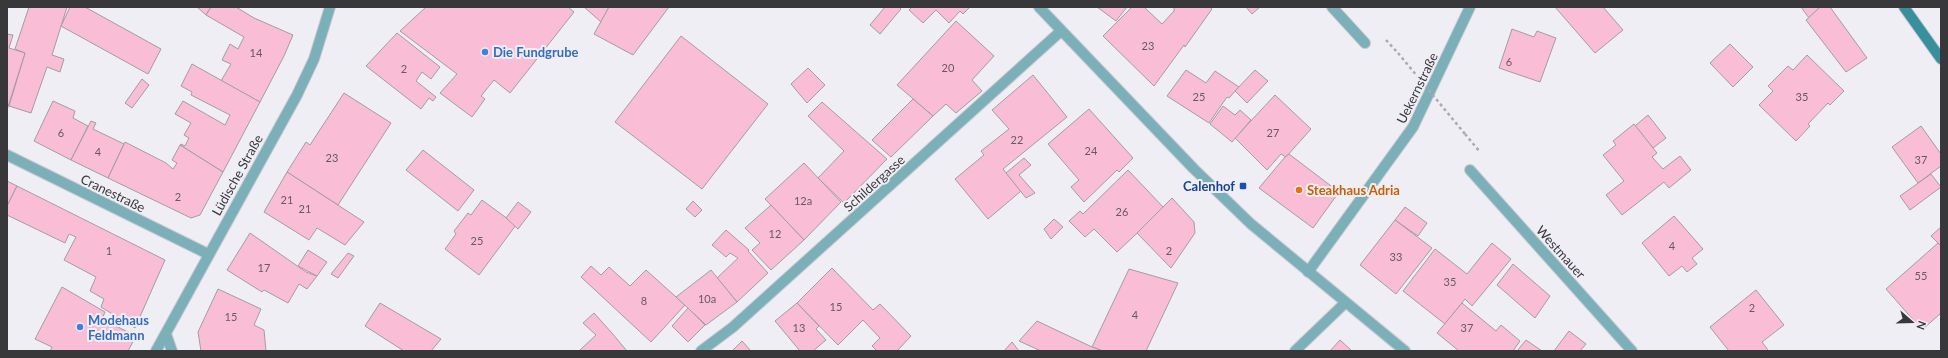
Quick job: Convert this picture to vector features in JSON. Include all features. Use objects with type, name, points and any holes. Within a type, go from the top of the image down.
[{"type":"main road","points":[[1904,7],[1941,59]]},
{"type":"street","name":"Lüdische Straße","points":[[156,351],[208,254],[297,95],[314,60],[330,7]]},
{"type":"street","points":[[1039,7],[1194,169],[1251,224],[1405,351]]},
{"type":"street","points":[[1332,7],[1366,43]]},
{"type":"street","name":"Uekernstraße","points":[[1308,272],[1413,127],[1470,7]]},
{"type":"street","name":"Schildergasse","points":[[702,351],[733,327],[1061,31]]},
{"type":"street","name":"Cranestraße","points":[[7,155],[208,254]]},
{"type":"street","name":"Westmauer","points":[[1470,170],[1632,351]]},
{"type":"street","points":[[1295,351],[1345,303]]},
{"type":"street","points":[[166,334],[172,351]]},
{"type":"path","points":[[1398,53],[1465,134]]},
{"type":"building","points":[[29,7],[67,7],[52,55],[64,59],[60,72],[47,67],[31,113],[9,106],[25,53],[15,49]]},
{"type":"building","points":[[70,7],[85,7],[161,49],[148,74],[61,26]]},
{"type":"building","points":[[197,7],[211,7],[206,15]]},
{"type":"building","points":[[211,7],[236,7],[254,18],[293,35],[284,56],[260,102],[221,81],[231,64],[222,60],[230,44],[238,49],[244,37],[206,15]]},
{"type":"building","name":"Die Fundgrube","points":[[426,7],[568,7],[574,12],[510,93],[494,80],[481,96],[485,99],[472,117],[440,93],[457,74],[400,31]]},
{"type":"building","points":[[584,7],[609,7],[601,22]]},
{"type":"building","points":[[609,7],[669,7],[633,55],[594,34]]},
{"type":"building","points":[[885,7],[899,7],[901,9],[880,34],[870,25]]},
{"type":"building","points":[[912,7],[970,7],[963,14],[960,11],[949,23],[936,10],[923,23],[909,10]]},
{"type":"building","points":[[1097,7],[1127,7],[1116,21]]},
{"type":"building","points":[[1132,7],[1144,7],[1162,24],[1174,11],[1174,7],[1210,7],[1212,9],[1185,47],[1184,45],[1154,86],[1103,36]]},
{"type":"building","points":[[1246,7],[1260,7],[1252,14]]},
{"type":"building","points":[[1555,7],[1603,7],[1623,30],[1595,53]]},
{"type":"building","points":[[1801,7],[1820,7],[1809,18]]},
{"type":"building","points":[[1820,7],[1830,7],[1867,58],[1846,72],[1806,20]]},
{"type":"building","points":[[956,21],[994,56],[972,80],[982,91],[956,113],[946,104],[933,116],[897,85]]},
{"type":"building","points":[[1512,29],[1534,37],[1537,31],[1556,38],[1540,82],[1499,68]]},
{"type":"building","points":[[397,33],[440,67],[431,79],[422,72],[416,81],[436,97],[433,101],[429,98],[421,109],[366,66]]},
{"type":"building","points":[[7,34],[13,35],[9,48],[25,53],[7,110]]},
{"type":"building","points":[[681,36],[768,104],[702,189],[615,122]]},
{"type":"building","points":[[1730,44],[1753,67],[1733,87],[1710,63]]},
{"type":"building","points":[[1807,55],[1844,91],[1830,105],[1828,103],[1808,124],[1810,126],[1796,141],[1759,105],[1773,91],[1768,86],[1788,66],[1793,70]]},
{"type":"building","points":[[192,64],[260,102],[223,172],[180,145],[185,146],[189,138],[184,135],[191,123],[175,114],[183,101],[225,125],[230,115],[191,95],[192,92],[181,86]]},
{"type":"building","points":[[808,68],[825,85],[807,103],[791,84]]},
{"type":"building","points":[[1186,70],[1206,83],[1215,71],[1239,87],[1229,98],[1227,97],[1209,123],[1167,96]]},
{"type":"building","points":[[1255,70],[1268,81],[1247,103],[1235,91]]},
{"type":"building","points":[[1033,75],[1067,117],[1003,169],[1021,191],[988,219],[955,179],[984,155],[981,151],[1009,129],[992,110]]},
{"type":"building","points":[[142,79],[149,85],[132,108],[125,103]]},
{"type":"building","points":[[344,93],[391,123],[338,205],[287,172],[306,142],[310,145]]},
{"type":"building","points":[[1275,95],[1311,129],[1286,157],[1281,154],[1267,170],[1235,138]]},
{"type":"building","points":[[913,99],[933,116],[891,157],[872,140]]},
{"type":"building","points":[[53,101],[75,111],[73,118],[88,126],[71,160],[34,141]]},
{"type":"building","points":[[822,102],[887,159],[844,203],[818,178],[844,151],[808,116]]},
{"type":"building","points":[[1223,106],[1235,115],[1240,110],[1251,120],[1232,142],[1210,124]]},
{"type":"building","points":[[1089,109],[1133,158],[1119,172],[1117,170],[1084,202],[1071,187],[1079,180],[1048,144]]},
{"type":"building","points":[[1648,115],[1666,138],[1653,148],[1635,126]]},
{"type":"building","points":[[91,121],[96,123],[93,129],[124,144],[108,178],[71,160]]},
{"type":"building","points":[[1634,124],[1657,153],[1652,157],[1663,169],[1680,156],[1691,170],[1669,188],[1664,182],[1622,215],[1606,195],[1624,181],[1603,155],[1616,145],[1613,141]]},
{"type":"building","points":[[1921,126],[1941,154],[1941,166],[1918,183],[1892,147]]},
{"type":"building","points":[[125,142],[166,163],[173,169],[177,163],[172,160],[180,145],[223,172],[200,215],[191,218],[108,178]]},
{"type":"building","points":[[423,150],[474,190],[458,211],[406,170]]},
{"type":"building","name":"Steakhaus Adria","points":[[1289,154],[1339,192],[1313,228],[1259,188]]},
{"type":"building","points":[[1024,158],[1031,165],[1019,175],[1035,193],[1026,198],[1006,173]]},
{"type":"building","points":[[804,163],[841,202],[804,240],[765,199]]},
{"type":"building","points":[[1128,170],[1164,208],[1117,252],[1094,229],[1085,237],[1069,221],[1080,211],[1083,214]]},
{"type":"building","points":[[287,172],[364,222],[345,245],[317,228],[309,240],[264,212]]},
{"type":"building","points":[[1931,174],[1941,187],[1910,210],[1900,196]]},
{"type":"building","points":[[7,181],[17,186],[7,206]]},
{"type":"building","points":[[17,186],[165,260],[135,328],[101,307],[104,299],[90,291],[96,277],[64,260],[76,237],[69,234],[65,243],[7,215],[7,206]]},
{"type":"building","points":[[1172,198],[1194,222],[1195,233],[1171,268],[1137,233]]},
{"type":"building","points":[[482,200],[516,225],[479,275],[445,249],[456,234],[454,231],[468,213],[471,215]]},
{"type":"building","points":[[693,201],[702,210],[695,217],[686,209]]},
{"type":"building","points":[[518,202],[531,212],[518,229],[506,218]]},
{"type":"building","points":[[771,205],[804,240],[771,270],[752,250],[760,243],[745,228]]},
{"type":"building","points":[[1405,207],[1427,223],[1418,236],[1395,220]]},
{"type":"building","points":[[1674,216],[1703,249],[1692,258],[1697,264],[1687,272],[1682,266],[1669,276],[1642,243]]},
{"type":"building","points":[[1054,219],[1063,227],[1051,239],[1044,229]]},
{"type":"building","points":[[1395,220],[1432,248],[1396,294],[1360,265]]},
{"type":"building","points":[[1941,227],[1941,246],[1931,236]]},
{"type":"building","points":[[726,230],[749,250],[748,251],[768,273],[737,302],[717,278],[738,258],[730,253],[726,257],[712,245]]},
{"type":"building","points":[[250,233],[306,272],[317,276],[307,289],[299,284],[288,303],[264,290],[262,292],[227,270]]},
{"type":"building","points":[[1492,243],[1511,259],[1472,306],[1465,299],[1445,324],[1403,291],[1435,249],[1467,274]]},
{"type":"building","points":[[1938,243],[1941,246],[1941,313],[1922,330],[1886,289]]},
{"type":"building","points":[[308,250],[327,262],[317,276],[298,266]]},
{"type":"building","points":[[348,253],[354,256],[338,278],[331,274]]},
{"type":"building","points":[[1513,264],[1550,296],[1535,318],[1497,285]]},
{"type":"building","points":[[591,266],[601,275],[609,267],[630,286],[646,270],[685,305],[651,342],[581,277]]},
{"type":"building","points":[[832,268],[873,310],[880,304],[911,336],[897,351],[877,351],[872,346],[880,338],[863,320],[838,345],[797,303]]},
{"type":"building","points":[[1129,269],[1178,283],[1146,351],[1103,351],[1092,347]]},
{"type":"building","points":[[711,270],[737,302],[706,325],[676,297]]},
{"type":"building","name":"Modehaus Feldmann","points":[[62,287],[105,312],[102,319],[136,336],[128,351],[50,351],[52,347],[35,339]]},
{"type":"building","points":[[218,289],[261,309],[254,325],[264,330],[266,351],[201,351],[198,332]]},
{"type":"building","points":[[1756,290],[1784,325],[1762,342],[1768,350],[1767,351],[1729,351],[1710,327]]},
{"type":"building","points":[[380,303],[441,339],[431,351],[404,351],[365,326]]},
{"type":"building","points":[[797,303],[819,326],[816,329],[826,340],[813,351],[800,351],[775,321]]},
{"type":"building","points":[[1462,303],[1496,331],[1501,325],[1520,341],[1513,351],[1459,351],[1437,333]]},
{"type":"building","points":[[688,308],[705,325],[688,342],[672,326]]},
{"type":"building","points":[[594,313],[627,351],[579,351],[596,335],[583,323]]},
{"type":"building","points":[[1037,321],[1103,351],[1041,351],[1019,341]]},
{"type":"building","points":[[1569,331],[1586,344],[1580,351],[1554,351]]},
{"type":"building","points":[[1340,340],[1352,351],[1330,351]]},
{"type":"building","points":[[1526,340],[1542,351],[1517,351]]},
{"type":"building","points":[[742,341],[751,351],[732,351]]},
{"type":"building","points":[[1012,342],[1019,351],[1004,351]]},
{"type":"place","name":"Die Fundgrube","points":[[485,52]]},
{"type":"place","name":"Calenhof","points":[[1243,186]]},
{"type":"place","name":"Steakhaus Adria","points":[[1299,190]]},
{"type":"place","name":"Modehaus Feldmann","points":[[80,327]]}]
